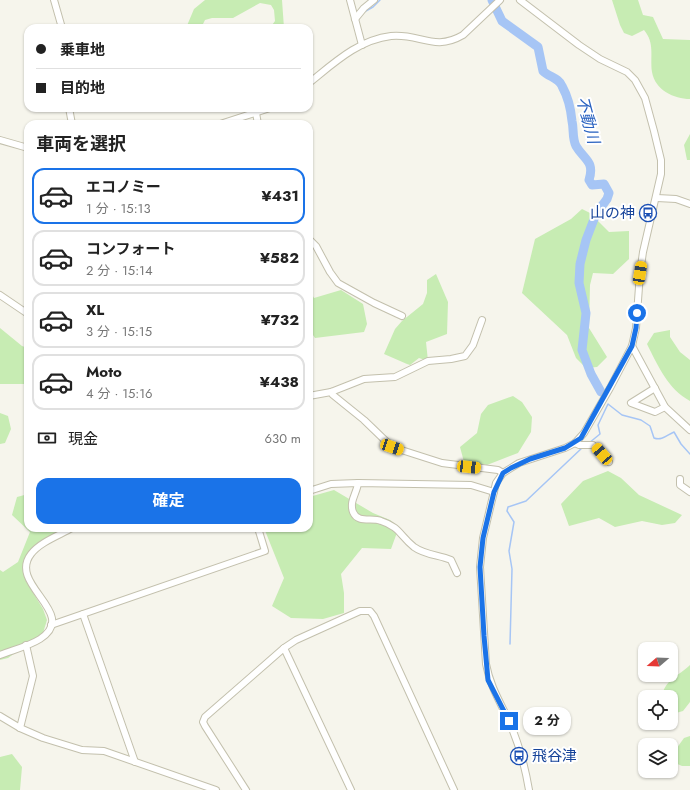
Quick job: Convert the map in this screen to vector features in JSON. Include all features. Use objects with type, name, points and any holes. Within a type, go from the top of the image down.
[{"type":"street","points":[[54,0],[61,24]]},
{"type":"street","points":[[350,0],[362,45]]},
{"type":"street","points":[[355,19],[364,8],[374,0]]},
{"type":"street","points":[[313,81],[337,61],[362,45],[376,39],[392,36],[406,36],[444,43],[463,34],[500,0]]},
{"type":"street","points":[[520,0],[600,59],[627,72],[635,80],[645,98],[660,160],[661,174],[643,252],[636,328],[632,346],[584,433],[575,442],[565,448],[519,463],[503,473],[494,492],[483,538],[480,567],[488,680],[509,721],[520,748],[525,764],[529,790]]},
{"type":"street","points":[[233,120],[256,113],[257,120]]},
{"type":"street","points":[[0,140],[24,147]]},
{"type":"street","points":[[656,198],[676,199],[690,204]]},
{"type":"street","points":[[313,243],[338,283],[374,303],[402,316]]},
{"type":"street","points":[[0,295],[24,311]]},
{"type":"street","points":[[313,395],[331,392],[364,378],[395,377],[428,360],[451,359],[465,356],[473,345],[482,320]]},
{"type":"street","points":[[632,346],[665,407],[690,430]]},
{"type":"street","points":[[655,388],[632,404],[655,412],[665,407]]},
{"type":"street","points":[[331,392],[378,432],[392,447],[442,463],[498,470],[503,473]]},
{"type":"street","points":[[575,442],[579,445],[593,445],[609,462]]},
{"type":"street","points":[[680,479],[680,485],[690,492]]},
{"type":"street","points":[[313,490],[331,484],[358,483],[471,486],[494,492]]},
{"type":"street","points":[[358,483],[352,506],[356,516],[361,520],[379,520],[399,529],[413,546],[423,552],[451,560],[457,573]]},
{"type":"street","points":[[0,655],[45,636],[51,626],[51,616],[48,608],[31,585],[26,567],[31,554],[38,548],[65,532]]},
{"type":"street","points":[[51,626],[265,551],[259,532]]},
{"type":"street","points":[[246,790],[204,722],[209,714],[284,648],[296,640],[360,611],[370,611],[374,616],[454,790]]},
{"type":"street","points":[[83,614],[135,762]]},
{"type":"street","points":[[20,728],[33,676],[26,645]]},
{"type":"street","points":[[284,648],[351,790]]},
{"type":"street","points":[[0,716],[20,728],[43,738],[82,750],[104,751],[216,790]]},
{"type":"green space","points":[[205,0],[282,0],[284,24],[273,24],[275,21],[274,10],[271,5],[260,3],[233,18],[212,18],[205,20],[203,24],[188,24],[194,9]]},
{"type":"green space","points":[[612,0],[638,0],[643,15],[653,17],[663,39],[690,40],[690,99],[684,99],[672,95],[657,84],[652,72],[650,40],[644,30],[632,36],[624,33]]},
{"type":"green space","points":[[690,134],[690,160],[687,160],[684,145]]},
{"type":"green space","points":[[582,209],[590,213],[609,232],[629,231],[629,259],[613,274],[593,273],[590,285],[589,328],[607,357],[597,367],[586,368],[576,358],[567,335],[522,293],[535,239],[571,219]]},
{"type":"green space","points":[[436,274],[448,302],[447,334],[426,342],[428,361],[419,358],[410,365],[384,354],[395,329],[402,321],[423,304],[427,293],[427,280]]},
{"type":"green space","points":[[341,290],[363,304],[367,324],[364,332],[315,338],[313,335],[313,296],[314,298]]},
{"type":"green space","points":[[0,328],[24,347],[24,384],[0,384]]},
{"type":"green space","points":[[670,330],[670,337],[680,352],[690,360],[690,401],[682,396],[664,376],[647,344],[654,333]]},
{"type":"green space","points":[[513,396],[522,402],[532,417],[531,432],[518,453],[487,465],[464,462],[460,447],[477,433],[481,414],[488,405]]},
{"type":"green space","points":[[0,413],[8,416],[11,429],[5,443],[0,444]]},
{"type":"green space","points":[[608,471],[621,478],[639,495],[682,515],[675,523],[662,525],[642,521],[615,527],[599,518],[569,526],[561,504],[583,481]]},
{"type":"green space","points":[[334,490],[373,513],[390,520],[399,527],[391,549],[362,548],[341,574],[344,593],[344,613],[323,619],[291,618],[272,606],[284,578],[266,532],[313,532],[313,496]]},
{"type":"green space","points":[[24,495],[24,526],[12,515],[17,497]]},
{"type":"green space","points":[[30,532],[66,532],[40,541],[23,566],[26,581],[43,609],[47,620],[43,633],[8,658],[0,660],[0,570],[3,572],[18,562]]},
{"type":"green space","points":[[690,665],[690,702],[683,711],[678,712],[678,690],[664,690],[669,682],[678,682],[678,675]]},
{"type":"green space","points":[[690,736],[690,766],[678,764],[678,746],[684,738]]},
{"type":"green space","points":[[12,754],[22,767],[20,790],[0,790],[0,757]]},
{"type":"waterway","points":[[364,12],[373,7],[380,0]]},
{"type":"waterway","name":"不動川","points":[[492,0],[502,21],[538,47],[543,71],[561,83],[570,108],[576,146],[590,165],[591,169],[589,180],[592,185],[604,184],[609,193],[607,199],[596,214],[586,240],[580,264],[579,283],[586,313],[582,350],[591,374],[601,392]]},
{"type":"waterway","points":[[589,443],[600,434],[598,425],[608,404],[622,415],[641,420],[650,426],[654,438],[662,438],[674,432],[681,444],[690,454]]},
{"type":"waterway","points":[[510,644],[512,569],[509,551],[514,522],[507,511],[508,507],[526,501],[583,447]]},
{"type":"place","name":"山の神","points":[[648,213]]},
{"type":"place","name":"飛谷津","points":[[519,756]]},
{"type":"route","points":[[509,721],[488,680],[482,607],[480,567],[483,538],[496,483],[503,473],[519,463],[570,446],[581,438],[632,346],[636,328],[637,313]]}]
